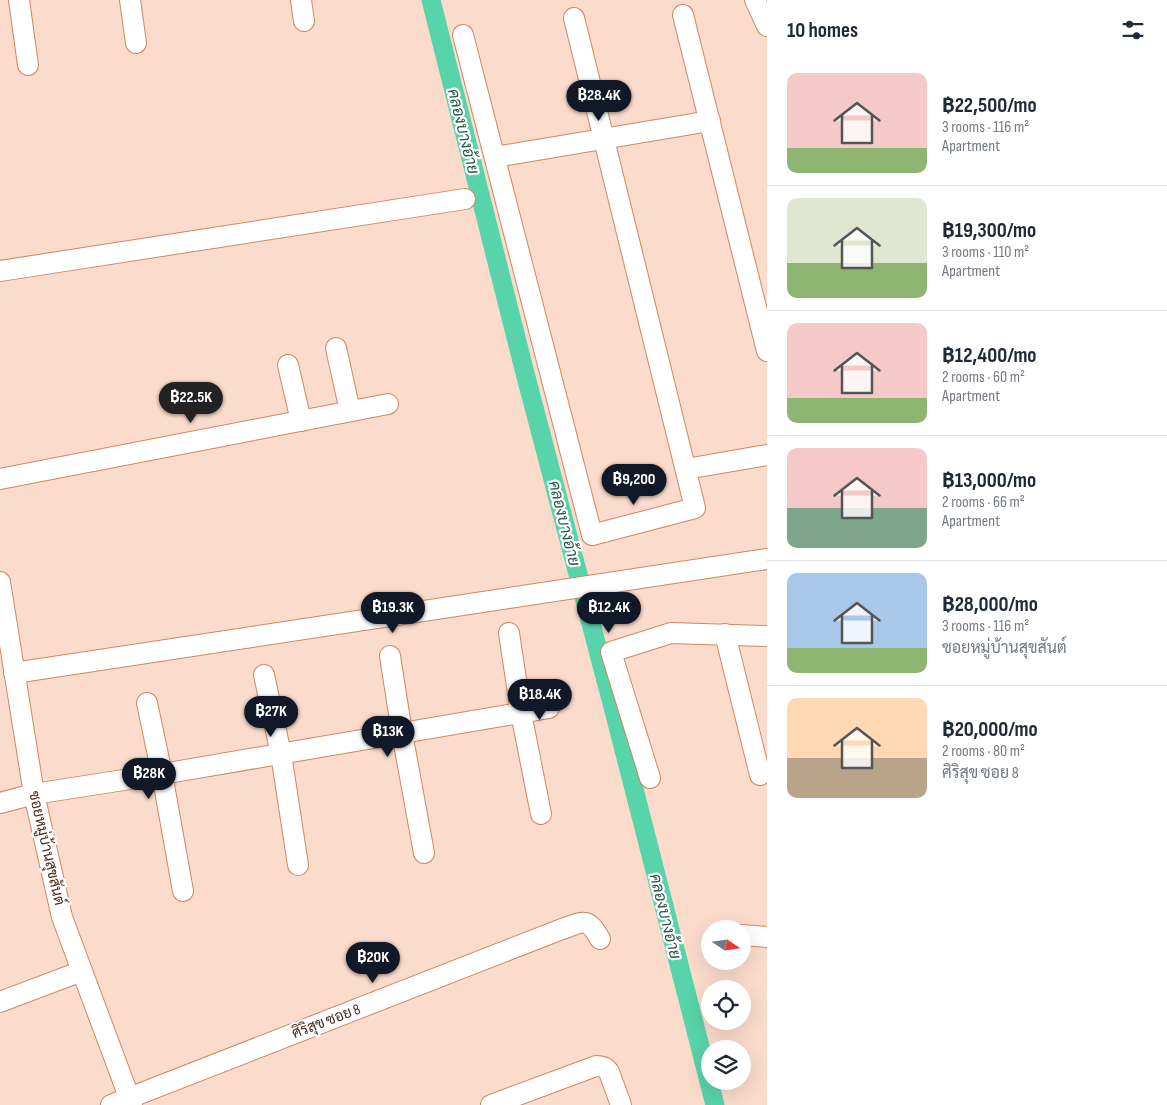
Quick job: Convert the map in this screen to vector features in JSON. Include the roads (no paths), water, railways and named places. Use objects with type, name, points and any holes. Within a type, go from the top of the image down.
[{"type":"street","points":[[19,0],[28,65]]},
{"type":"street","points":[[130,0],[136,43]]},
{"type":"street","points":[[301,0],[304,21]]},
{"type":"street","points":[[755,0],[767,26]]},
{"type":"street","points":[[683,15],[767,351]]},
{"type":"street","points":[[463,34],[592,535],[695,508],[574,18]]},
{"type":"street","points":[[495,157],[710,121]]},
{"type":"street","points":[[0,271],[465,199]]},
{"type":"street","points":[[336,348],[350,411]]},
{"type":"street","points":[[288,365],[301,421]]},
{"type":"street","points":[[0,479],[388,404]]},
{"type":"street","points":[[686,469],[767,455]]},
{"type":"street","points":[[14,673],[767,559]]},
{"type":"street","name":"ซอยหมู่บ้านสุขสันต์","points":[[0,585],[34,794],[62,917],[82,971],[124,1103]]},
{"type":"street","points":[[510,633],[521,713],[541,814]]},
{"type":"street","points":[[650,778],[611,652],[671,633],[767,636]]},
{"type":"street","points":[[725,634],[760,775]]},
{"type":"street","points":[[390,656],[424,853]]},
{"type":"street","points":[[264,675],[281,754],[298,865]]},
{"type":"street","points":[[147,703],[183,891]]},
{"type":"street","points":[[0,803],[34,794],[550,708]]},
{"type":"street","name":"ศิริสุข ซอย 8","points":[[124,1103],[562,929],[580,923],[588,923],[600,939]]},
{"type":"street","points":[[751,936],[767,937]]},
{"type":"street","points":[[0,1002],[82,971]]},
{"type":"street","points":[[491,1105],[596,1066],[607,1068],[621,1105]]},
{"type":"waterway","name":"คลองบางอ้าย","points":[[431,0],[526,377],[715,1105]]}]
